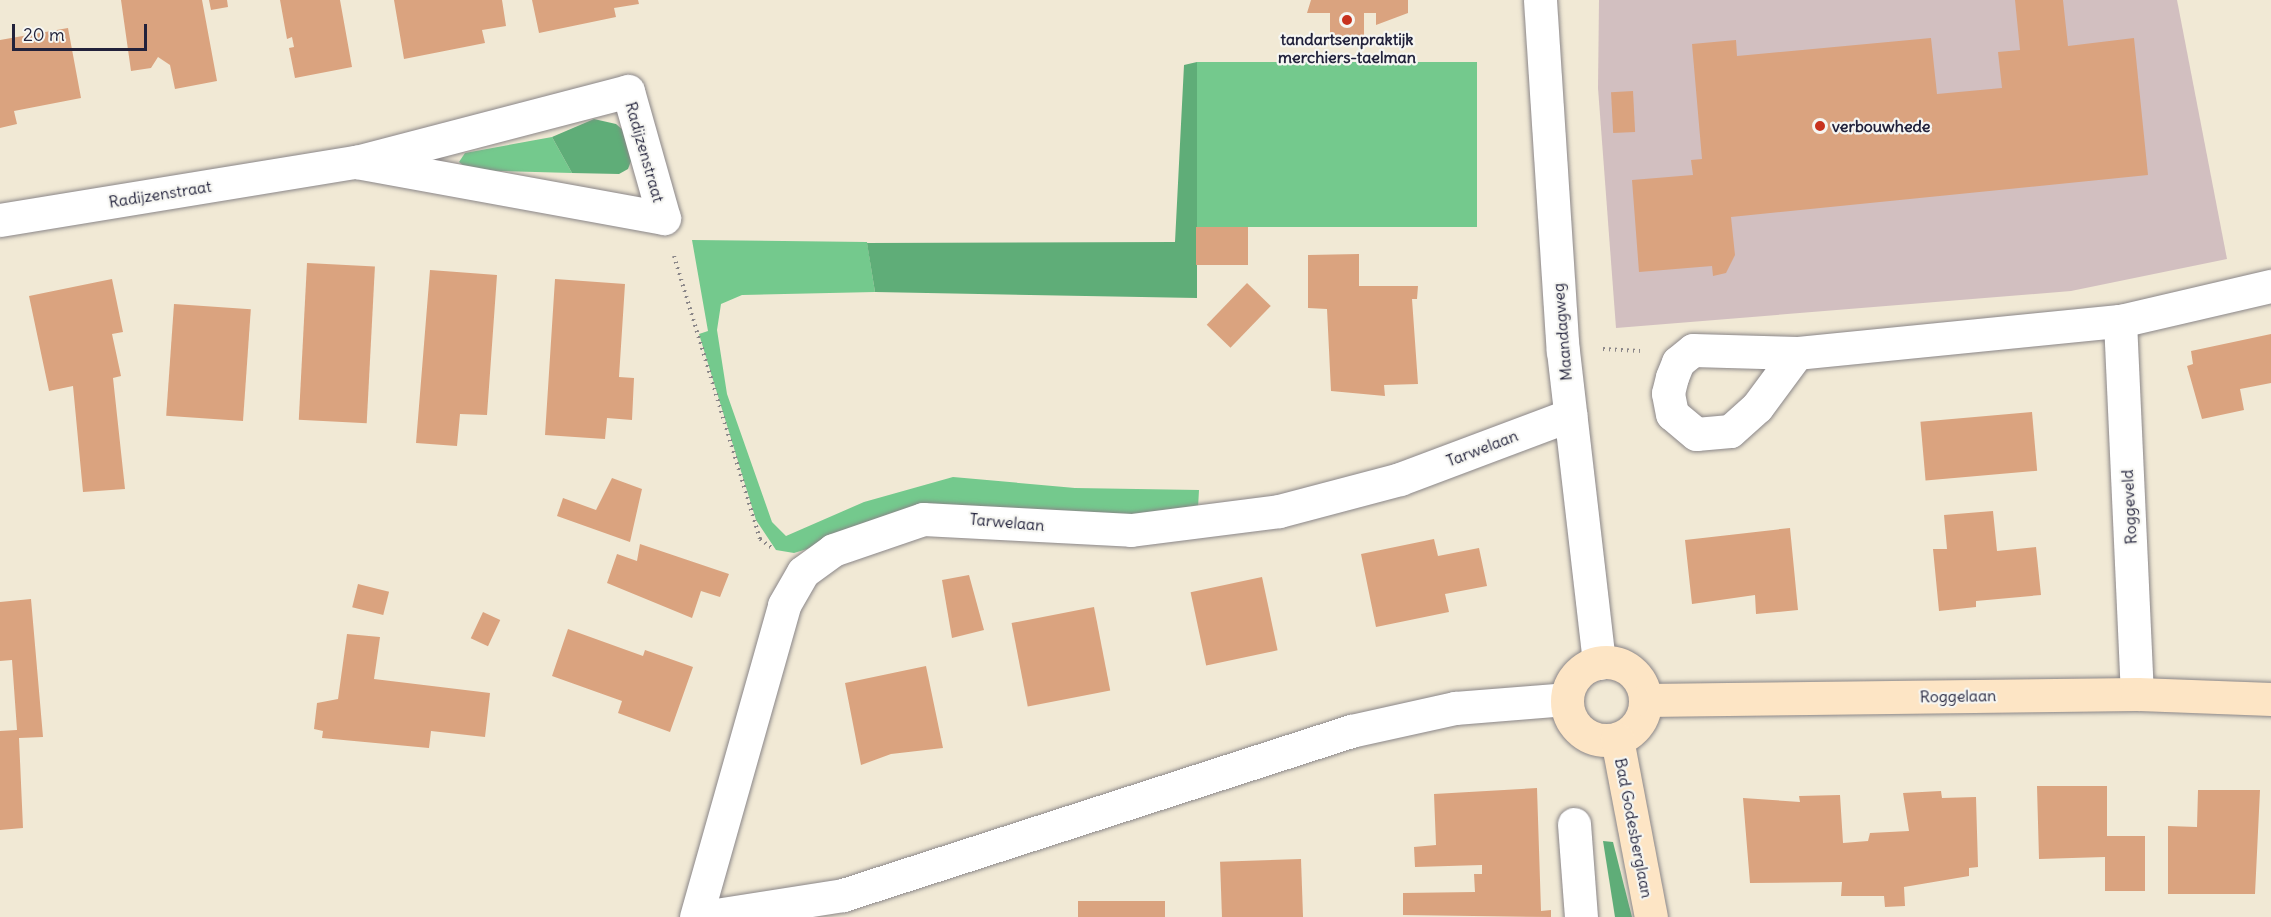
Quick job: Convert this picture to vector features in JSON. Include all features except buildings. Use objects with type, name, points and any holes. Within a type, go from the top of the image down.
[{"type":"street","name":"Maandagweg","points":[[1540,0],[1563,351],[1599,663]]},
{"type":"street","name":"Radijzenstraat","points":[[0,220],[356,162],[628,91],[664,218],[356,162]]},
{"type":"street","points":[[1797,353],[1742,423],[1714,434],[1696,434],[1672,414],[1668,393],[1678,362],[1694,350],[1720,348],[1797,353],[2120,321],[2271,286]]},
{"type":"street","name":"Roggeveld","points":[[2120,321],[2138,694]]},
{"type":"street","name":"Tarwelaan","points":[[696,917],[784,605],[803,572],[833,550],[923,519],[1131,530],[1279,511],[1400,479],[1570,415]]},
{"type":"street","points":[[1599,663],[1630,671],[1646,700],[1642,719],[1617,739],[1581,731],[1566,699],[1576,674],[1599,663]]},
{"type":"street","name":"Roggelaan","points":[[1646,700],[2138,694],[2271,699]]},
{"type":"street","points":[[703,917],[843,895],[1351,731],[1464,707],[1566,699]]},
{"type":"street","name":"Bad Godesberglaan","points":[[1617,739],[1651,917]]},
{"type":"street","points":[[1574,824],[1581,917]]},
{"type":"path","points":[[664,218],[707,379],[760,539],[803,572]]},
{"type":"path","points":[[1563,351],[1626,348],[1678,362]]},
{"type":"shaded area","points":[[1599,0],[2177,0],[2227,259],[2071,291],[1616,328],[1598,88]]},
{"type":"green space","points":[[1197,62],[1477,62],[1477,227],[1197,227]]},
{"type":"green space","points":[[1197,62],[1197,298],[875,292],[867,243],[1175,242],[1184,65]]},
{"type":"green space","points":[[594,119],[616,124],[630,136],[634,153],[628,169],[619,174],[572,173],[552,137]]},
{"type":"green space","points":[[552,137],[572,173],[469,170],[459,162],[465,153]]},
{"type":"green space","points":[[692,240],[867,242],[875,292],[742,295],[721,304],[717,330],[727,394],[772,522],[786,536],[864,502],[953,477],[1075,488],[1199,490],[1198,508],[1131,516],[952,505],[794,553],[776,550],[756,520],[699,334],[708,331]]},
{"type":"green space","points":[[1603,841],[1613,842],[1632,917],[1615,917]]},
{"type":"place","name":"tandartsenpraktijk merchiers-taelman","points":[[1347,20]]},
{"type":"place","name":"verbouwhede","points":[[1820,126]]}]
